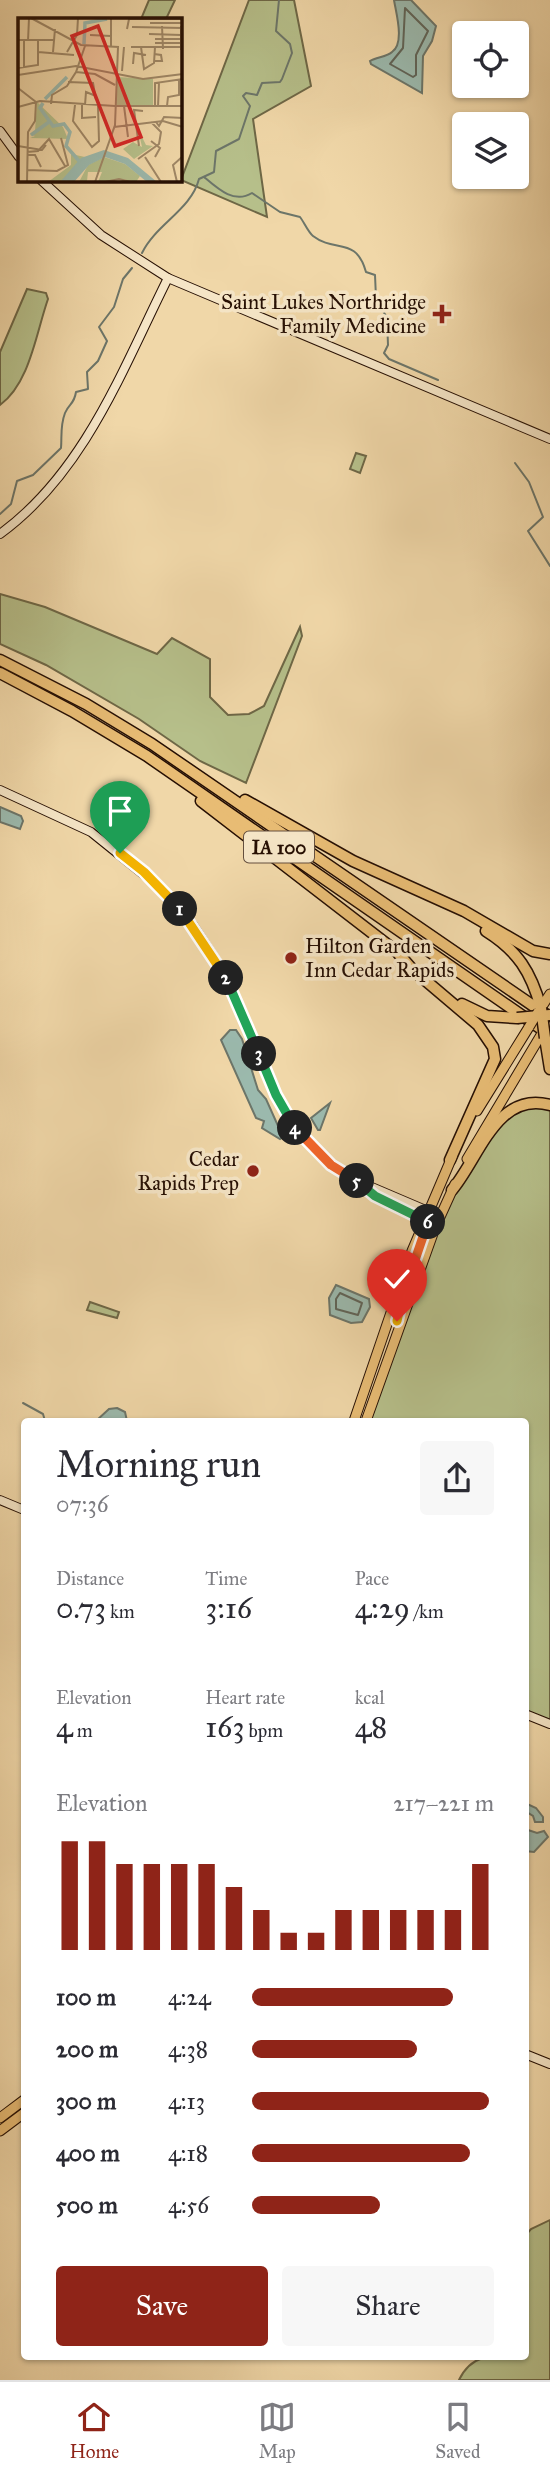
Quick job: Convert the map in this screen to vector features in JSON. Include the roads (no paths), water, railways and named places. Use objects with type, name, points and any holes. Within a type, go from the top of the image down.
[{"type":"highway","name":"IA 100","points":[[0,660],[66,693],[152,744],[546,1018]]},
{"type":"highway","name":"IA 100","points":[[0,673],[106,730],[546,1018]]},
{"type":"highway","points":[[106,730],[469,1008],[487,1016],[546,1018]]},
{"type":"highway","points":[[152,744],[315,841],[412,890],[507,945],[526,965],[546,1018],[550,1069]]},
{"type":"highway","points":[[412,890],[430,894],[464,911],[533,951],[550,954]]},
{"type":"highway","points":[[397,952],[412,969],[478,1025],[495,1053],[495,1059],[450,1160]]},
{"type":"highway","points":[[452,1190],[505,1113],[526,1102],[550,1105]]},
{"type":"main road","points":[[367,1418],[393,1345],[430,1222],[428,1211],[450,1160],[480,1105],[529,1027],[546,1018]]},
{"type":"main road","points":[[356,1418],[430,1222],[452,1190],[546,1018]]},
{"type":"main road","points":[[0,2118],[21,2102]]},
{"type":"main road","points":[[4,2128],[21,2104]]},
{"type":"main road","points":[[4,2128],[21,2115]]},
{"type":"street","points":[[0,131],[18,156]]},
{"type":"street","points":[[43,182],[101,235],[168,278],[550,439]]},
{"type":"street","points":[[0,534],[43,495],[89,435],[168,278]]},
{"type":"street","points":[[0,790],[90,832],[163,890],[199,933],[223,971],[276,1095],[295,1128],[325,1159],[375,1196],[430,1222]]},
{"type":"street","points":[[355,1181],[428,1211]]},
{"type":"street","points":[[0,1500],[21,1509]]},
{"type":"street","points":[[529,1716],[550,1724]]},
{"type":"street","points":[[529,2056],[550,2064]]},
{"type":"water","points":[[394,0],[411,0],[436,26],[432,41],[423,56],[422,93],[370,61],[390,54],[396,48],[399,28]]},
{"type":"water","points":[[0,807],[21,816],[23,821],[20,829],[0,822]]},
{"type":"water","points":[[230,1030],[236,1030],[242,1039],[258,1090],[266,1099],[283,1137],[280,1139],[262,1128],[264,1121],[256,1118],[221,1040]]},
{"type":"water","points":[[330,1103],[320,1130],[318,1130],[311,1118]]},
{"type":"water","points":[[336,1285],[369,1299],[370,1307],[362,1322],[351,1323],[330,1315],[329,1298]]},
{"type":"water","points":[[117,1408],[125,1412],[126,1418],[99,1418],[109,1409]]},
{"type":"water","points":[[529,1805],[536,1808],[543,1817],[543,1822],[535,1822],[529,1814]]},
{"type":"water","points":[[529,1830],[537,1833],[544,1831],[548,1837],[534,1852],[529,1851]]},
{"type":"waterway","points":[[142,253],[148,243],[189,200],[199,179],[214,172],[216,151],[239,139],[250,106],[243,96],[246,93],[257,95],[262,83],[280,82],[282,79],[292,53],[290,44],[276,31],[279,0]]},
{"type":"waterway","points":[[204,177],[227,194],[239,197],[252,193],[280,212],[300,217],[313,236],[321,241],[351,249],[357,254],[366,272],[375,275],[376,298],[387,318],[388,345],[384,353],[389,359],[438,380]]},
{"type":"waterway","points":[[0,514],[11,504],[17,481],[33,475],[61,448],[65,413],[76,392],[88,389],[87,372],[98,361],[107,341],[99,327],[114,307],[123,279],[132,268]]},
{"type":"waterway","points":[[515,463],[529,482],[543,517],[528,531],[550,566]]},
{"type":"waterway","points":[[23,1403],[43,1414],[44,1418]]},
{"type":"place","name":"Saint Lukes Northridge Family Medicine","points":[[442,314]]},
{"type":"place","name":"Hilton Garden Inn Cedar Rapids","points":[[291,958]]},
{"type":"place","name":"Cedar Rapids Prep","points":[[253,1171]]}]
